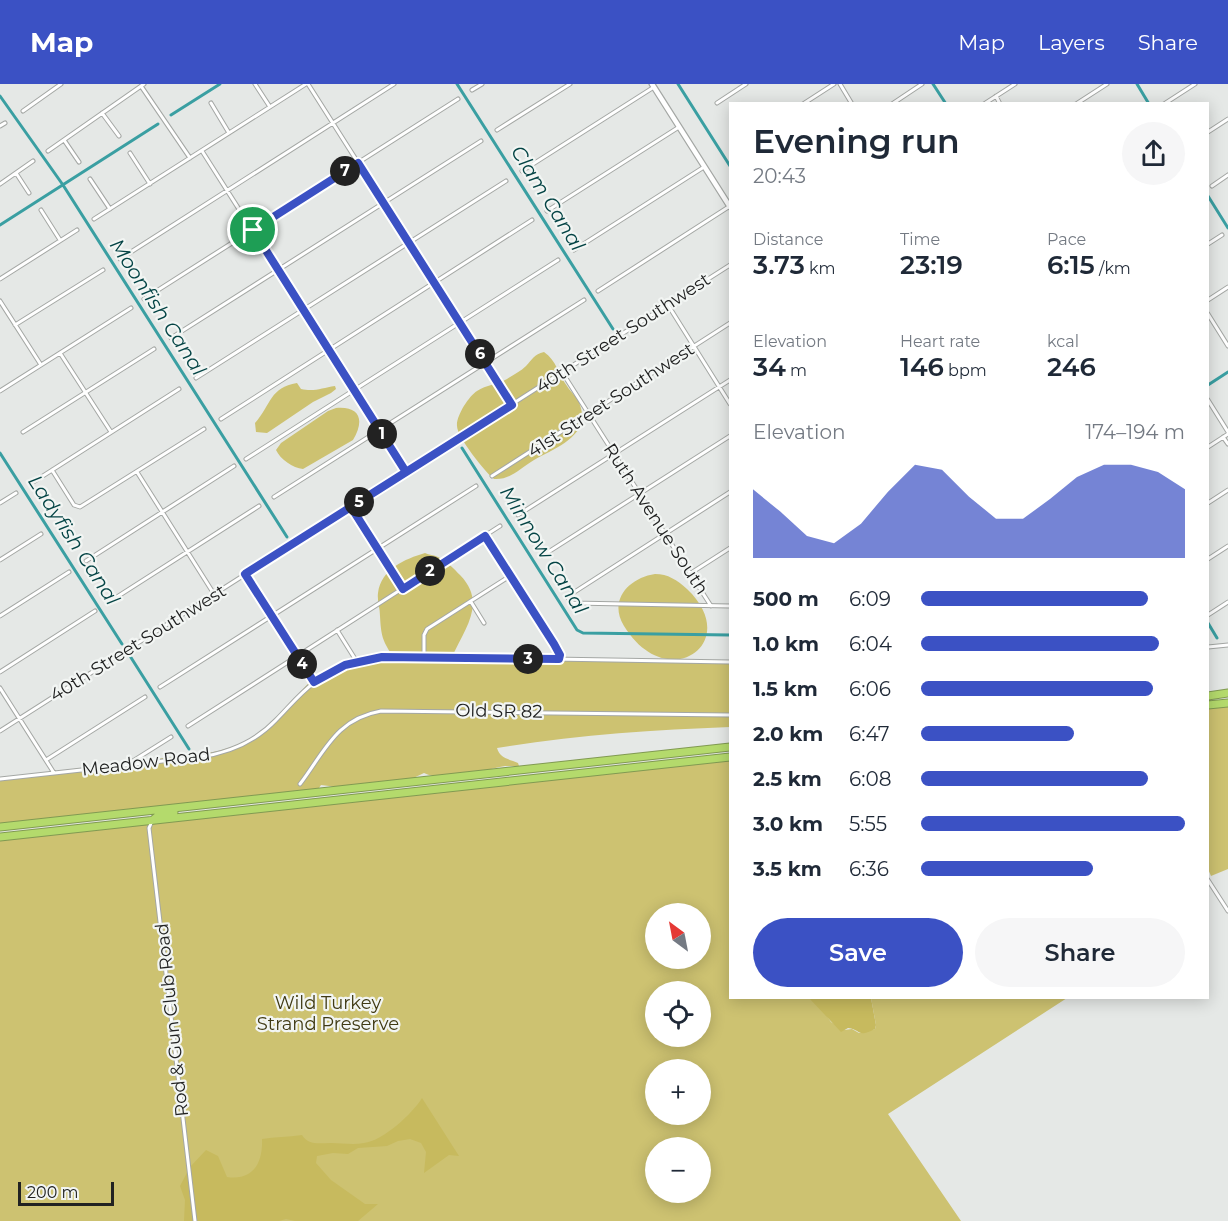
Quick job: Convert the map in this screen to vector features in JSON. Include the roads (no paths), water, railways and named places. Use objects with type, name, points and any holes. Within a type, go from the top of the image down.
[{"type":"highway","points":[[1209,696],[1228,693]]},
{"type":"highway","points":[[1209,705],[1228,703]]},
{"type":"highway","points":[[0,827],[729,747]]},
{"type":"highway","points":[[0,837],[729,757]]},
{"type":"highway","points":[[306,804],[313,798],[356,792],[372,786]]},
{"type":"highway","points":[[237,811],[244,806],[290,801],[296,795]]},
{"type":"highway","points":[[153,820],[159,815],[212,808],[226,802]]},
{"type":"street","points":[[23,111],[61,84]]},
{"type":"street","points":[[255,84],[270,107]]},
{"type":"street","points":[[94,219],[307,84],[512,405]]},
{"type":"street","points":[[120,259],[394,84]]},
{"type":"street","points":[[472,90],[482,84]]},
{"type":"street","points":[[498,130],[570,84]]},
{"type":"street","points":[[717,103],[746,84]]},
{"type":"street","points":[[806,102],[834,84]]},
{"type":"street","points":[[840,84],[851,102]]},
{"type":"street","points":[[895,102],[922,84]]},
{"type":"street","points":[[987,102],[1015,84]]},
{"type":"street","points":[[1079,102],[1107,84]]},
{"type":"street","points":[[1167,102],[1195,84]]},
{"type":"street","points":[[48,151],[143,85],[190,158]]},
{"type":"street","points":[[522,171],[653,85],[729,205]]},
{"type":"street","points":[[996,96],[999,102]]},
{"type":"street","points":[[144,299],[458,99]]},
{"type":"street","points":[[211,103],[230,133]]},
{"type":"street","points":[[102,113],[118,136]]},
{"type":"street","points":[[1209,131],[1228,119]]},
{"type":"street","points":[[0,126],[5,123]]},
{"type":"street","points":[[547,211],[679,127]]},
{"type":"street","points":[[63,140],[79,162]]},
{"type":"street","points":[[171,338],[481,141]]},
{"type":"street","points":[[202,151],[406,472]]},
{"type":"street","points":[[130,153],[150,184]]},
{"type":"street","points":[[0,184],[33,161]]},
{"type":"street","points":[[574,250],[705,167]]},
{"type":"street","points":[[16,173],[29,193]]},
{"type":"street","points":[[1212,186],[1228,175]]},
{"type":"street","points":[[90,179],[110,209]]},
{"type":"street","points":[[196,378],[506,181]]},
{"type":"street","points":[[598,291],[729,208]]},
{"type":"street","points":[[40,210],[60,240]]},
{"type":"street","points":[[220,419],[532,220]]},
{"type":"street","points":[[0,279],[77,230]]},
{"type":"street","points":[[1209,243],[1222,235]]},
{"type":"street","points":[[246,459],[558,260]]},
{"type":"street","name":"40th Street Southwest","points":[[0,730],[729,266]]},
{"type":"street","points":[[15,325],[103,270]]},
{"type":"street","points":[[1209,299],[1228,287]]},
{"type":"street","points":[[273,497],[584,300]]},
{"type":"street","points":[[0,301],[41,365]]},
{"type":"street","points":[[668,305],[729,402]]},
{"type":"street","points":[[0,390],[130,308]]},
{"type":"street","points":[[1209,316],[1228,345]]},
{"type":"street","name":"41st Street Southwest","points":[[492,476],[729,325]]},
{"type":"street","points":[[24,432],[154,349]]},
{"type":"street","points":[[60,353],[111,432]]},
{"type":"street","name":"Ruth Avenue South","points":[[562,372],[711,606]]},
{"type":"street","points":[[518,515],[729,381]]},
{"type":"street","points":[[35,481],[179,389]]},
{"type":"street","points":[[1209,402],[1228,433],[1209,446]]},
{"type":"street","points":[[52,470],[74,505],[84,506],[204,429]]},
{"type":"street","points":[[543,556],[729,437]]},
{"type":"street","points":[[1223,437],[1228,444]]},
{"type":"street","points":[[86,561],[234,466]]},
{"type":"street","points":[[137,472],[214,594]]},
{"type":"street","points":[[160,687],[476,486]]},
{"type":"street","points":[[1209,502],[1228,490]]},
{"type":"street","points":[[0,503],[16,493]]},
{"type":"street","points":[[729,493],[573,592],[568,598],[573,603],[729,605]]},
{"type":"street","points":[[110,602],[259,506]]},
{"type":"street","points":[[351,507],[403,589]]},
{"type":"street","points":[[188,726],[500,526]]},
{"type":"street","points":[[0,560],[41,534]]},
{"type":"street","points":[[485,536],[557,650],[560,655],[559,659]]},
{"type":"street","points":[[1209,558],[1228,546]]},
{"type":"street","points":[[691,573],[729,549]]},
{"type":"street","points":[[0,616],[69,572]]},
{"type":"street","points":[[245,574],[314,682]]},
{"type":"street","points":[[424,657],[424,635],[428,629],[510,576]]},
{"type":"street","points":[[471,602],[484,623]]},
{"type":"street","points":[[1209,614],[1228,602]]},
{"type":"street","points":[[0,672],[94,611]]},
{"type":"street","points":[[337,630],[357,662]]},
{"type":"street","points":[[1209,647],[1228,645]]},
{"type":"street","name":"Meadow Road","points":[[0,779],[210,756],[236,747],[268,728],[314,682],[333,671],[357,662],[382,657],[729,662]]},
{"type":"street","points":[[0,688],[54,773]]},
{"type":"street","points":[[46,760],[145,697]]},
{"type":"street","name":"Old SR 82","points":[[300,783],[312,769],[327,744],[339,731],[362,716],[381,711],[729,715]]},
{"type":"street","points":[[127,765],[171,737]]},
{"type":"street","name":"Rod & Gun Club Road","points":[[153,820],[149,828],[195,1221]]},
{"type":"street","points":[[1209,881],[1228,911]]},
{"type":"waterway","points":[[171,115],[220,84]]},
{"type":"waterway","name":"Clam Canal","points":[[457,84],[613,329]]},
{"type":"waterway","points":[[678,84],[729,164]]},
{"type":"waterway","points":[[933,84],[945,102]]},
{"type":"waterway","points":[[1137,84],[1148,102]]},
{"type":"waterway","name":"Moonfish Canal","points":[[0,96],[63,185],[287,537]]},
{"type":"waterway","points":[[0,225],[158,124]]},
{"type":"waterway","points":[[1209,198],[1228,228]]},
{"type":"waterway","points":[[1209,384],[1228,372]]},
{"type":"waterway","name":"Minnow Canal","points":[[462,448],[577,630],[583,633],[729,635]]},
{"type":"waterway","name":"Ladyfish Canal","points":[[0,453],[122,644]]},
{"type":"waterway","points":[[1209,625],[1217,638]]},
{"type":"waterway","name":"Ladyfish Canal","points":[[130,656],[189,749]]},
{"type":"park label","name":"Wild Turkey Strand Preserve","points":[[328,1013]]}]
